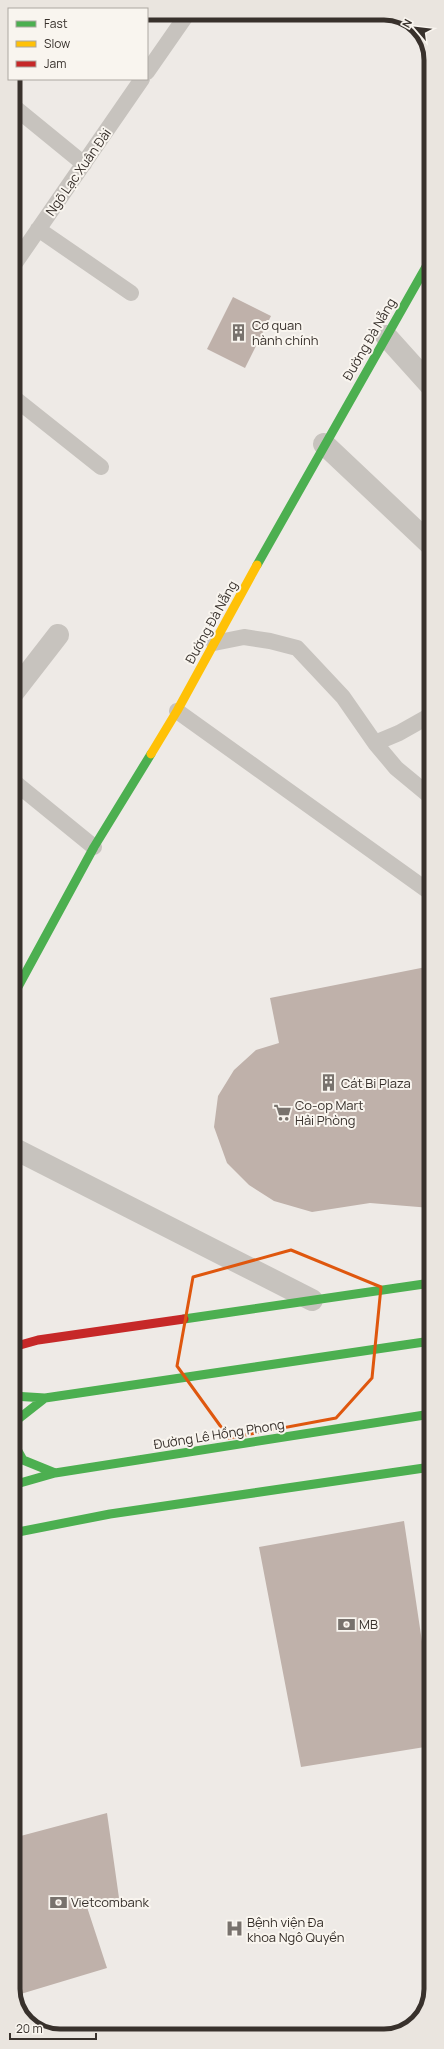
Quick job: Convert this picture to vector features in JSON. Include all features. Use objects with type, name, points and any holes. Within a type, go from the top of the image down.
[{"type":"main road","name":"Đường Đà Nẵng","points":[[20,983],[94,847],[177,711],[324,444],[424,270]]},
{"type":"main road","points":[[20,1345],[38,1340],[424,1284]]},
{"type":"main road","points":[[20,1396],[45,1398],[424,1342]]},
{"type":"main road","points":[[20,1418],[45,1398]]},
{"type":"main road","name":"Đường Lê Hồng Phong","points":[[20,1483],[55,1473],[424,1415]]},
{"type":"main road","points":[[20,1455],[23,1460],[55,1473]]},
{"type":"main road","points":[[20,1532],[110,1514],[424,1468]]},
{"type":"street","points":[[386,336],[424,378]]},
{"type":"street","points":[[324,444],[424,538]]},
{"type":"street","points":[[20,684],[58,635]]},
{"type":"street","points":[[20,1152],[312,1300]]},
{"type":"lane","points":[[148,71],[183,20]]},
{"type":"lane","name":"Ngõ Lạc Xuân Đài","points":[[20,256],[141,80]]},
{"type":"lane","points":[[20,112],[84,164]]},
{"type":"lane","points":[[38,229],[131,293]]},
{"type":"lane","points":[[20,403],[100,467]]},
{"type":"lane","points":[[214,643],[244,637],[270,641],[297,648],[343,697],[375,743],[396,768],[424,791]]},
{"type":"lane","points":[[177,711],[424,888]]},
{"type":"lane","points":[[375,743],[399,733],[424,719]]},
{"type":"lane","points":[[20,787],[94,847]]},
{"type":"highlighted area","points":[[291,1250],[381,1287],[372,1378],[336,1418],[229,1438],[177,1366],[193,1277]]},
{"type":"building","name":"Cơ quan hành chính","points":[[233,297],[271,316],[245,368],[207,349]]},
{"type":"building","name":"Cát Bi Plaza","points":[[424,967],[424,1207],[370,1203],[312,1212],[274,1201],[249,1185],[227,1163],[214,1127],[218,1096],[234,1070],[256,1050],[279,1043],[270,998]]},
{"type":"building","name":"MB","points":[[404,1521],[424,1655],[424,1747],[301,1767],[259,1547]]},
{"type":"building","name":"Vietcombank","points":[[107,1813],[119,1898],[87,1907],[107,1968],[20,1994],[20,1994],[20,1836]]},
{"type":"traffic: fast","points":[[257,565],[424,270]]},
{"type":"traffic: fast","points":[[20,983],[94,847],[151,754]]},
{"type":"traffic: fast","points":[[184,1319],[424,1284]]},
{"type":"traffic: fast","points":[[20,1396],[45,1398],[424,1342]]},
{"type":"traffic: fast","points":[[20,1418],[45,1398]]},
{"type":"traffic: fast","points":[[20,1483],[55,1473],[424,1415]]},
{"type":"traffic: fast","points":[[20,1455],[23,1460],[55,1473]]},
{"type":"traffic: fast","points":[[20,1532],[110,1514],[424,1468]]},
{"type":"traffic: slow","points":[[151,754],[177,711],[257,565]]},
{"type":"traffic: jam","points":[[20,1345],[38,1340],[184,1319]]},
{"type":"place","name":"Cơ quan hành chính","points":[[239,332]]},
{"type":"place","name":"Cát Bi Plaza","points":[[328,1083]]},
{"type":"place","name":"Co-op Mart Hải Phòng","points":[[282,1112]]},
{"type":"place","name":"MB","points":[[346,1624]]},
{"type":"place","name":"Vietcombank","points":[[58,1902]]},
{"type":"place","name":"Bệnh viện Đa khoa Ngô Quyền","points":[[234,1929]]}]
